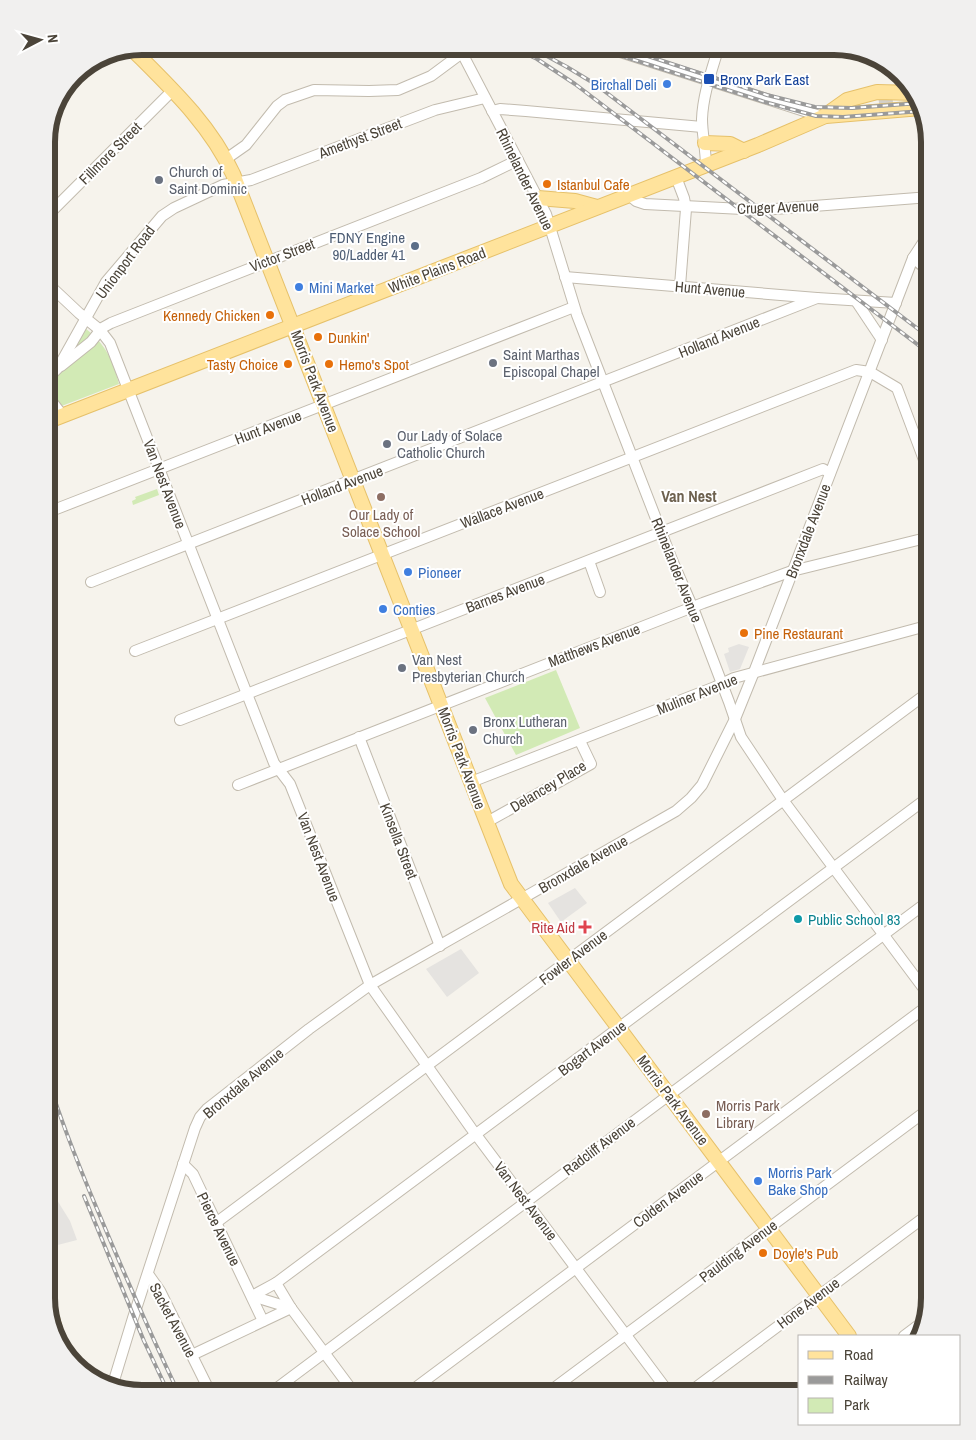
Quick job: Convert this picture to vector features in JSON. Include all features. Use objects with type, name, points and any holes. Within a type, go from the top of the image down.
[{"type":"main road","name":"Morris Park Avenue","points":[[138,55],[205,126],[226,159],[237,182],[514,889],[848,1335]]},
{"type":"main road","name":"White Plains Road","points":[[827,114],[847,100],[868,93],[905,93]]},
{"type":"main road","points":[[900,101],[910,99]]},
{"type":"main road","name":"White Plains Road","points":[[55,419],[744,151],[827,114],[856,104],[879,103]]},
{"type":"main road","name":"White Plains Road","points":[[827,114],[914,108]]},
{"type":"main road","points":[[705,143],[730,144],[744,151]]},
{"type":"main road","points":[[538,198],[574,201],[598,207]]},
{"type":"street","name":"Rhinelander Avenue","points":[[226,159],[246,146],[285,100],[314,90],[398,90],[431,76],[459,55]]},
{"type":"street","name":"Rhinelander Avenue","points":[[463,55],[538,198],[550,226],[574,308],[661,532],[692,606],[744,745],[921,985]]},
{"type":"street","points":[[630,55],[827,114]]},
{"type":"street","points":[[706,166],[702,127],[703,112],[716,55]]},
{"type":"street","name":"Fillmore Street","points":[[55,208],[173,90]]},
{"type":"street","name":"Amethyst Street","points":[[237,182],[251,180],[435,110],[485,98]]},
{"type":"street","points":[[492,111],[500,109],[702,127]]},
{"type":"street","name":"Victor Street","points":[[58,368],[91,342],[100,330],[111,322],[481,178],[518,160]]},
{"type":"street","points":[[676,177],[686,206],[680,286]]},
{"type":"street","name":"Unionport Road","points":[[55,371],[110,277],[162,216],[174,208],[223,185],[237,182]]},
{"type":"street","name":"Cruger Avenue","points":[[629,195],[641,203],[762,210],[921,198]]},
{"type":"street","name":"Bronxdale Avenue","points":[[114,1380],[197,1123],[207,1109],[309,1029],[370,985],[676,811],[702,785],[735,719],[913,258],[921,246]]},
{"type":"street","points":[[913,258],[921,265]]},
{"type":"street","name":"Hunt Avenue","points":[[565,277],[896,303]]},
{"type":"street","name":"Van Nest Avenue","points":[[55,290],[100,330],[110,343],[274,763],[292,786],[370,985],[426,1066],[663,1385]]},
{"type":"street","name":"Holland Avenue","points":[[91,582],[817,298]]},
{"type":"street","points":[[856,301],[882,340]]},
{"type":"street","name":"Hunt Avenue","points":[[55,509],[574,308]]},
{"type":"street","name":"Wallace Avenue","points":[[135,651],[856,370],[870,372]]},
{"type":"street","points":[[870,372],[897,388],[921,452]]},
{"type":"street","points":[[55,406],[63,416]]},
{"type":"street","name":"Barnes Avenue","points":[[180,720],[823,469],[830,472]]},
{"type":"street","name":"Matthews Avenue","points":[[238,785],[692,606],[792,571],[921,539]]},
{"type":"street","points":[[588,561],[600,592]]},
{"type":"street","name":"Muliner Avenue","points":[[471,782],[580,741],[734,678],[921,627]]},
{"type":"street","name":"Fowler Avenue","points":[[216,1222],[921,699]]},
{"type":"street","name":"Kinsella Street","points":[[358,737],[440,946]]},
{"type":"street","name":"Delancey Place","points":[[487,822],[591,764],[580,741]]},
{"type":"street","name":"Bogart Avenue","points":[[252,1296],[276,1283],[921,803]]},
{"type":"street","name":"Radcliff Avenue","points":[[281,1385],[921,907]]},
{"type":"street","name":"Colden Avenue","points":[[419,1385],[921,1011]]},
{"type":"street","name":"Paulding Avenue","points":[[558,1385],[921,1115]]},
{"type":"street","name":"Pierce Avenue","points":[[183,1164],[193,1174],[263,1321]]},
{"type":"street","name":"Hone Avenue","points":[[699,1385],[921,1219]]},
{"type":"street","name":"Sacket Avenue","points":[[148,1274],[160,1291],[207,1385]]},
{"type":"street","points":[[276,1283],[290,1308],[349,1385]]},
{"type":"street","points":[[252,1296],[290,1308]]},
{"type":"street","points":[[192,1355],[290,1308]]},
{"type":"street","points":[[905,1335],[916,1327]]},
{"type":"green space","points":[[85,328],[103,346],[114,367],[119,384],[55,409],[55,377],[60,372]]},
{"type":"green space","points":[[157,489],[159,495],[133,505],[132,501],[136,499],[135,497]]},
{"type":"green space","points":[[556,670],[580,728],[516,755],[485,698]]},
{"type":"shaded area","points":[[739,644],[749,647],[740,669],[730,672],[724,654],[729,652],[728,648]]},
{"type":"shaded area","points":[[575,888],[587,903],[561,922],[548,903]]},
{"type":"shaded area","points":[[461,949],[479,973],[447,997],[426,969]]},
{"type":"shaded area","points":[[57,1200],[70,1221],[77,1240],[55,1246],[55,1201]]},
{"type":"tunnel","points":[[879,103],[900,101]]},
{"type":"railway","points":[[529,55],[575,84],[921,347]]},
{"type":"railway","points":[[545,55],[595,84],[921,331]]},
{"type":"railway","points":[[619,55],[765,102],[816,116],[843,117],[915,112]]},
{"type":"railway","points":[[645,55],[767,95],[815,107],[852,108],[912,104]]},
{"type":"railway","points":[[55,1100],[90,1192],[175,1385]]},
{"type":"railway","points":[[84,1196],[144,1341],[165,1385]]},
{"type":"place","name":"Bronx Park East","points":[[709,79]]},
{"type":"place","name":"Birchall Deli","points":[[667,84]]},
{"type":"place","name":"Church of Saint Dominic","points":[[159,180]]},
{"type":"place","name":"Istanbul Cafe","points":[[547,184]]},
{"type":"place","name":"FDNY Engine 90/Ladder 41","points":[[415,246]]},
{"type":"place","name":"Mini Market","points":[[299,287]]},
{"type":"place","name":"Kennedy Chicken","points":[[270,315]]},
{"type":"place","name":"Dunkin'","points":[[318,337]]},
{"type":"place","name":"Saint Marthas Episcopal Chapel","points":[[493,363]]},
{"type":"place","name":"Tasty Choice","points":[[288,364]]},
{"type":"place","name":"Hemo's Spot","points":[[329,364]]},
{"type":"place","name":"Our Lady of Solace Catholic Church","points":[[387,444]]},
{"type":"place","name":"Our Lady of Solace School","points":[[381,497]]},
{"type":"place","name":"Pioneer","points":[[408,572]]},
{"type":"place","name":"Conties","points":[[383,609]]},
{"type":"place","name":"Pine Restaurant","points":[[744,633]]},
{"type":"place","name":"Van Nest Presbyterian Church","points":[[402,668]]},
{"type":"place","name":"Bronx Lutheran Church","points":[[473,730]]},
{"type":"place","name":"Public School 83","points":[[798,919]]},
{"type":"place","name":"Rite Aid","points":[[585,927]]},
{"type":"place","name":"Morris Park Library","points":[[706,1114]]},
{"type":"place","name":"Morris Park Bake Shop","points":[[758,1181]]},
{"type":"place","name":"Doyle's Pub","points":[[763,1253]]},
{"type":"district","name":"Van Nest","points":[[689,496]]}]
